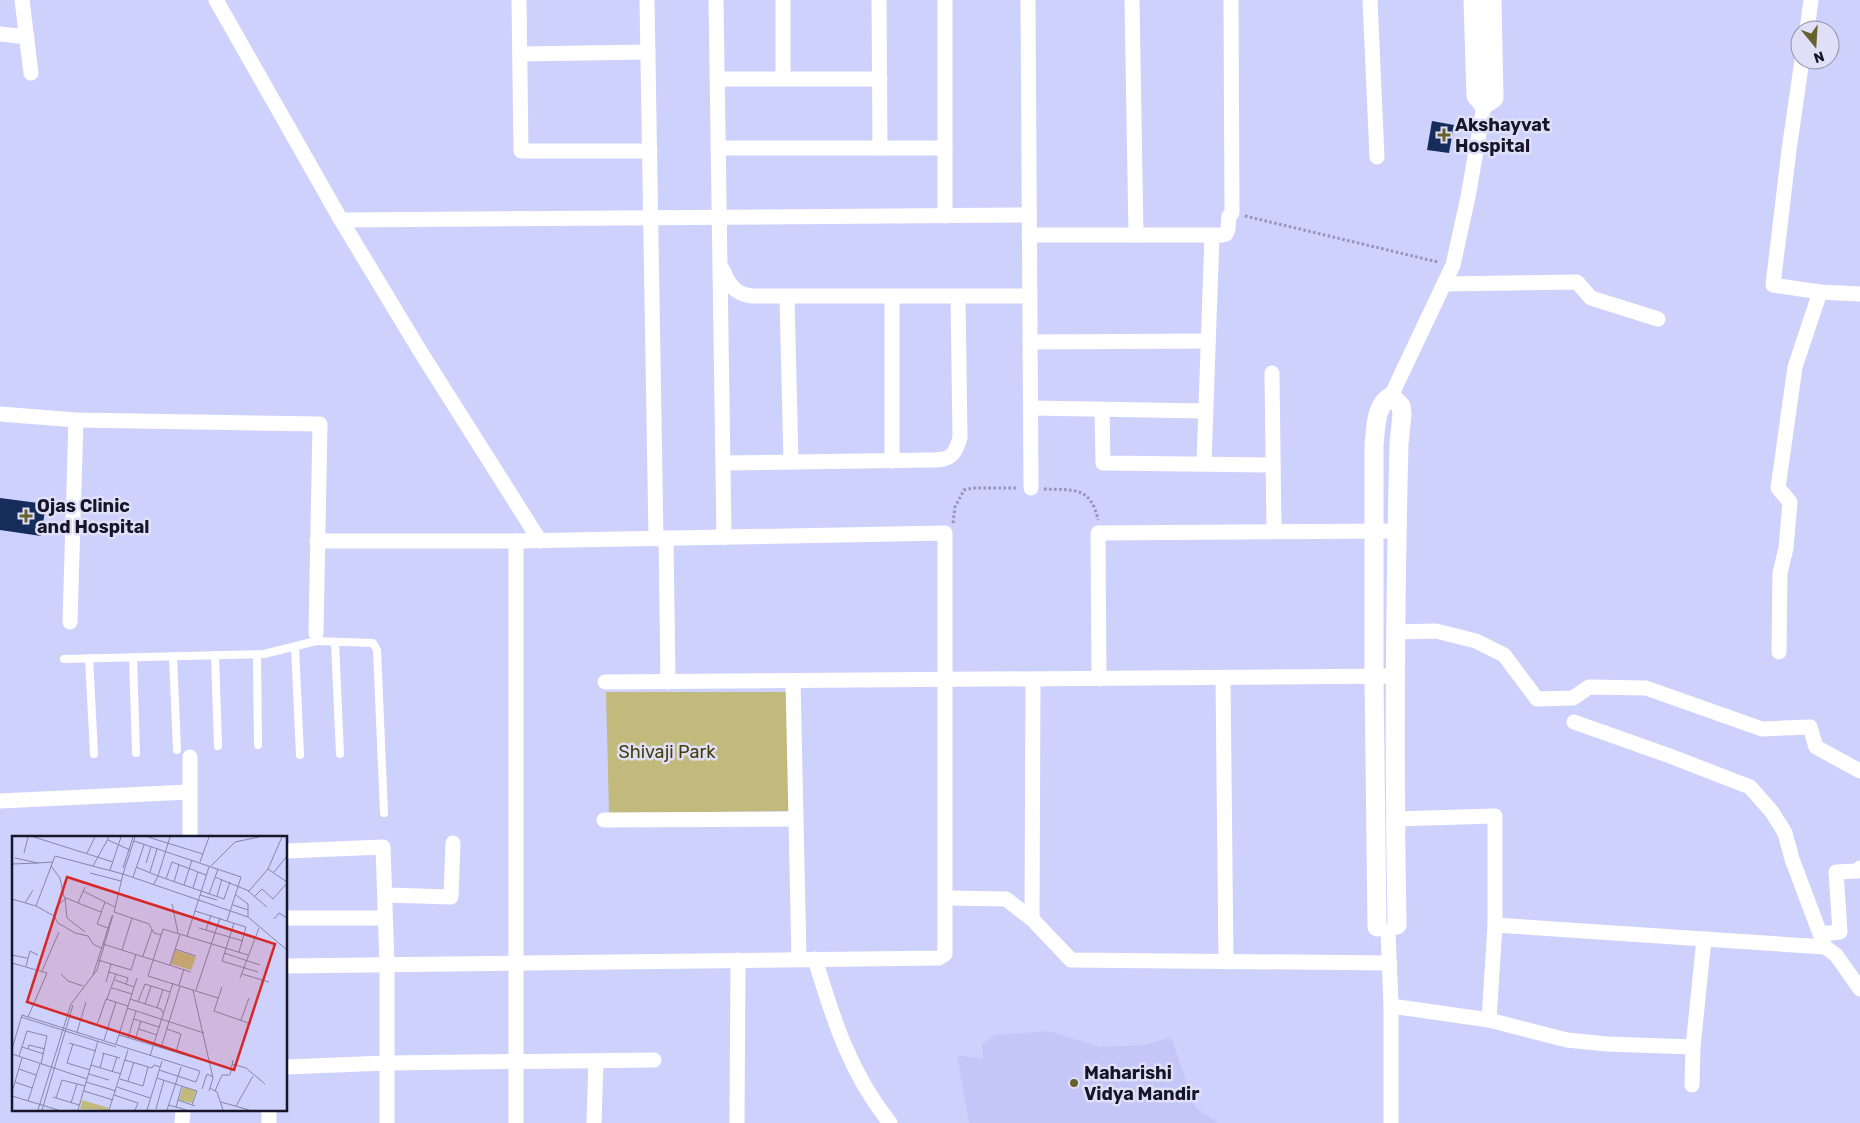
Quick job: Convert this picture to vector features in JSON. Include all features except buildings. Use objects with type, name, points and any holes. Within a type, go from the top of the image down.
[{"type":"street","points":[[22,0],[32,72]]},
{"type":"street","points":[[216,0],[341,220],[420,351],[540,541]]},
{"type":"street","points":[[519,0],[521,151],[650,151]]},
{"type":"street","points":[[647,0],[651,218],[661,538],[668,682]]},
{"type":"street","points":[[716,0],[724,537]]},
{"type":"street","points":[[783,0],[783,79]]},
{"type":"street","points":[[879,0],[880,148]]},
{"type":"street","points":[[945,0],[945,216]]},
{"type":"street","points":[[1028,0],[1031,488]]},
{"type":"street","points":[[1132,0],[1136,235]]},
{"type":"street","points":[[1029,235],[1226,234],[1229,216],[1232,212],[1231,0]]},
{"type":"street","points":[[1370,0],[1377,157]]},
{"type":"street","points":[[1473,0],[1476,96],[1484,105]]},
{"type":"street","points":[[1391,1123],[1390,963],[1374,676],[1374,445],[1378,413],[1384,400],[1391,396],[1453,265],[1468,197],[1484,105],[1494,98],[1492,0]]},
{"type":"street","points":[[1808,20],[1811,0]]},
{"type":"street","points":[[0,34],[27,37]]},
{"type":"street","points":[[520,54],[648,52]]},
{"type":"street","points":[[1801,70],[1773,285],[1820,292],[1860,294]]},
{"type":"street","points":[[717,79],[880,79]]},
{"type":"street","points":[[718,148],[945,148]]},
{"type":"street","points":[[341,220],[1029,215]]},
{"type":"street","points":[[1204,464],[1212,235]]},
{"type":"street","points":[[720,264],[728,283],[738,293],[752,296],[1030,296]]},
{"type":"street","points":[[1444,284],[1577,282],[1591,298],[1658,319]]},
{"type":"street","points":[[1779,652],[1780,573],[1786,548],[1790,502],[1778,488],[1795,367],[1820,292]]},
{"type":"street","points":[[892,296],[892,461]]},
{"type":"street","points":[[787,297],[791,462]]},
{"type":"street","points":[[723,463],[945,460],[956,451],[960,438],[958,297]]},
{"type":"street","points":[[1030,342],[1208,341]]},
{"type":"street","points":[[1272,373],[1274,531]]},
{"type":"street","points":[[1388,928],[1395,819],[1397,531],[1399,444],[1402,414],[1401,406],[1391,396]]},
{"type":"street","points":[[1031,408],[1205,411]]},
{"type":"street","points":[[1102,409],[1103,464],[1273,465]]},
{"type":"street","points":[[0,414],[76,420],[320,424],[316,637]]},
{"type":"street","points":[[70,622],[76,420]]},
{"type":"street","points":[[1099,679],[1098,533],[1397,531]]},
{"type":"street","points":[[288,966],[939,958],[945,954],[945,532],[540,541],[317,541]]},
{"type":"street","points":[[516,541],[516,1123]]},
{"type":"street","points":[[1396,632],[1436,631],[1476,642],[1504,656],[1537,699],[1573,698],[1589,687],[1646,688],[1762,729],[1810,727],[1816,747],[1860,771]]},
{"type":"street","points":[[605,682],[1395,676]]},
{"type":"street","points":[[1223,678],[1226,962]]},
{"type":"street","points":[[1032,919],[1033,679]]},
{"type":"street","points":[[794,681],[799,959]]},
{"type":"street","points":[[1574,722],[1750,787],[1772,812],[1785,833],[1792,859],[1822,941],[1836,954],[1860,989]]},
{"type":"street","points":[[183,754],[190,792],[190,836]]},
{"type":"street","points":[[0,801],[190,792]]},
{"type":"street","points":[[1395,819],[1496,816],[1495,925],[1489,1020]]},
{"type":"street","points":[[604,820],[796,819]]},
{"type":"street","points":[[385,895],[451,897],[453,843]]},
{"type":"street","points":[[288,851],[383,847],[387,965],[386,1123]]},
{"type":"street","points":[[1495,925],[1704,939],[1822,941],[1840,932],[1836,872],[1857,871],[1860,868]]},
{"type":"street","points":[[945,898],[1006,899],[1032,919],[1071,960],[1390,963]]},
{"type":"street","points":[[288,918],[386,918]]},
{"type":"street","points":[[1692,1085],[1704,939]]},
{"type":"street","points":[[815,959],[832,1014],[853,1068],[874,1104],[890,1123]]},
{"type":"street","points":[[737,1123],[738,960]]},
{"type":"street","points":[[1391,1006],[1489,1020],[1567,1040],[1606,1044],[1694,1047]]},
{"type":"street","points":[[288,1067],[516,1060],[654,1060]]},
{"type":"street","points":[[594,1123],[596,1060]]},
{"type":"street","points":[[182,1123],[183,1110]]},
{"type":"street","points":[[269,1110],[269,1123]]},
{"type":"lane","points":[[64,658],[264,654],[295,647],[316,637],[335,642],[373,643],[377,650],[384,813]]},
{"type":"lane","points":[[335,642],[340,754]]},
{"type":"lane","points":[[295,647],[300,755]]},
{"type":"lane","points":[[256,654],[258,745]]},
{"type":"lane","points":[[215,655],[218,746]]},
{"type":"lane","points":[[173,656],[183,754]]},
{"type":"lane","points":[[133,657],[136,753]]},
{"type":"lane","points":[[90,658],[94,754]]},
{"type":"path","points":[[1232,212],[1453,265]]},
{"type":"path","points":[[945,532],[952,526],[956,507],[964,490],[973,488],[1031,488],[1074,490],[1082,493],[1089,498],[1094,506],[1098,518],[1098,533]]},
{"type":"shaded area","name":"Maharishi Vidya Mandir","points":[[1049,1031],[1100,1047],[1145,1045],[1171,1037],[1195,1107],[1218,1123],[969,1123],[957,1055],[983,1059],[982,1044],[995,1035]]},
{"type":"green space","name":"Shivaji Park","points":[[606,692],[787,692],[790,811],[609,813]]},
{"type":"place","name":"Akshayvat Hospital","points":[[1444,135]]},
{"type":"place","name":"Ojas Clinic and Hospital","points":[[26,516]]},
{"type":"place","name":"Maharishi Vidya Mandir","points":[[1074,1083]]}]
